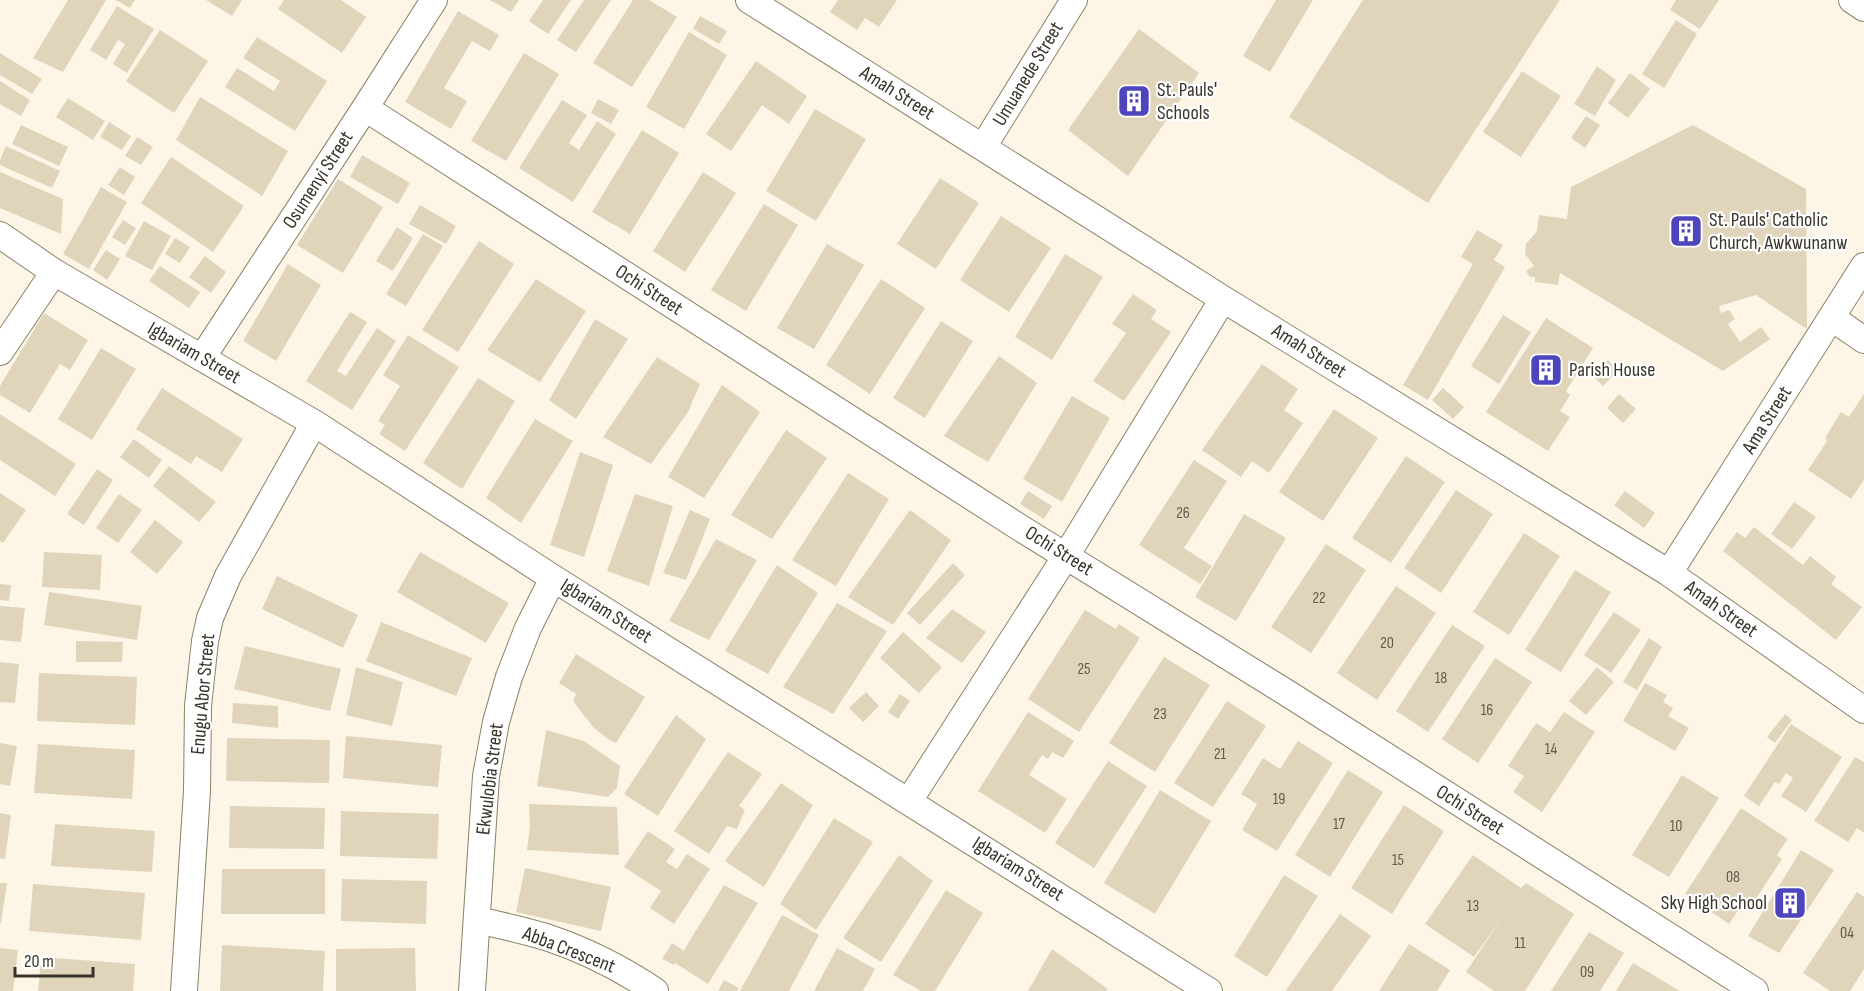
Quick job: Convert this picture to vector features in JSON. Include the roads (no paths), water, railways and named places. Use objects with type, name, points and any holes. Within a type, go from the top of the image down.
[{"type":"street","name":"Osumenyi Street","points":[[202,358],[434,0]]},
{"type":"street","name":"Amah Street","points":[[748,0],[1223,299],[1669,573],[1864,710]]},
{"type":"street","name":"Umuanede Street","points":[[983,147],[1074,0]]},
{"type":"street","points":[[1852,0],[1864,8]]},
{"type":"street","name":"Ochi Street","points":[[366,108],[1066,556],[1287,693],[1755,991]]},
{"type":"street","name":"Igbariam Street","points":[[0,235],[54,272],[314,423],[554,578],[1209,991]]},
{"type":"street","name":"Ama Street","points":[[1669,573],[1864,267]]},
{"type":"street","points":[[0,352],[54,272]]},
{"type":"street","points":[[909,801],[1066,556],[1223,299]]},
{"type":"street","points":[[1832,318],[1864,340]]},
{"type":"street","name":"Enugu Abor Street","points":[[184,991],[197,791],[198,706],[205,641],[210,618],[228,576],[314,423]]},
{"type":"street","name":"Ekwulobia Street","points":[[472,991],[486,776],[496,723],[509,677],[528,628],[554,578]]},
{"type":"street","name":"Abba Crescent","points":[[477,920],[544,937],[588,953],[628,973],[655,991]]},
{"type":"place","name":"St. Pauls' Schools","points":[[1134,101]]},
{"type":"place","name":"St. Pauls' Catholic Church, Awkwunanw","points":[[1686,231]]},
{"type":"place","name":"Parish House","points":[[1546,370]]},
{"type":"place","name":"Sky High School","points":[[1790,903]]}]
